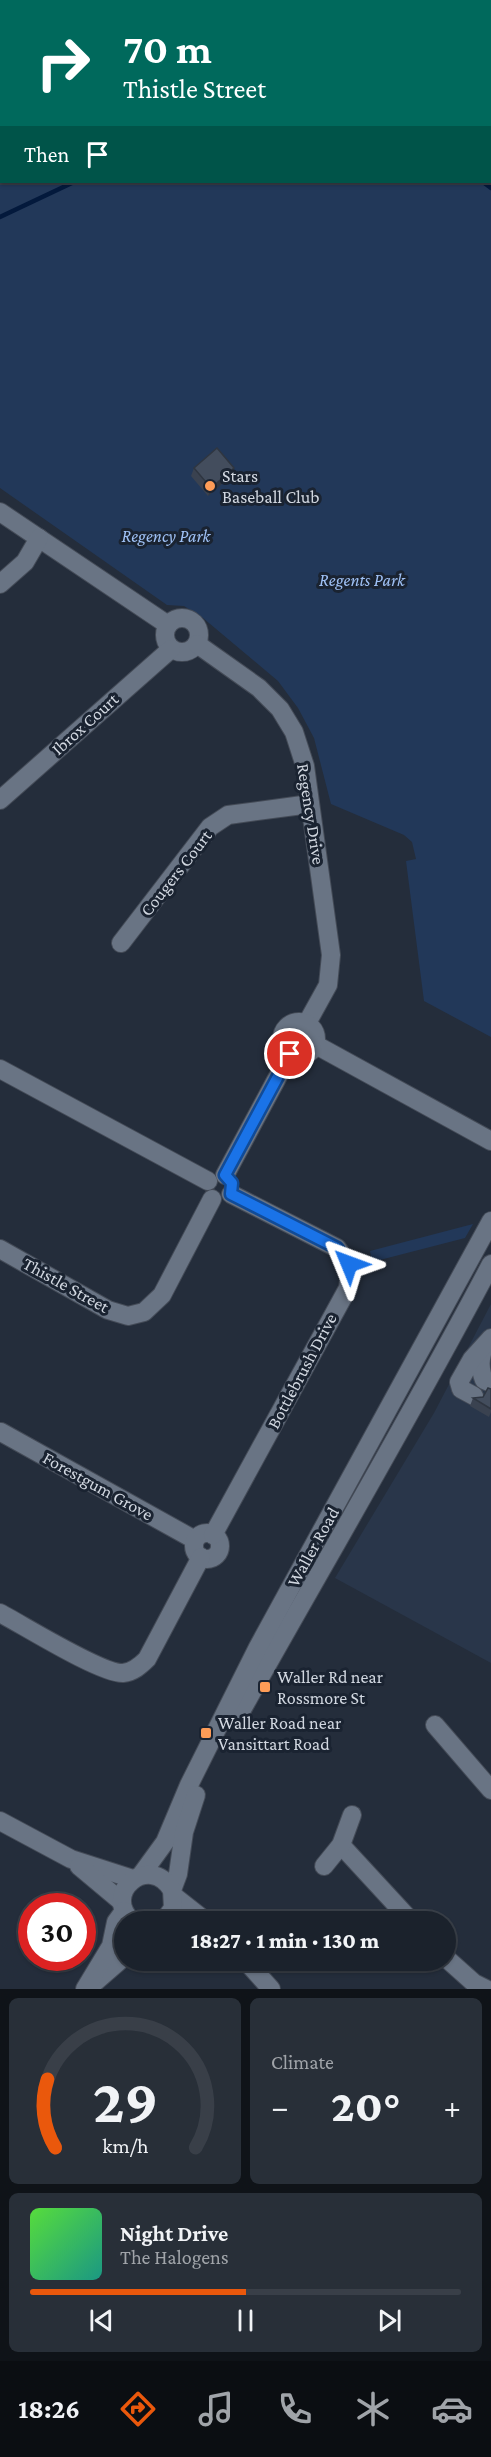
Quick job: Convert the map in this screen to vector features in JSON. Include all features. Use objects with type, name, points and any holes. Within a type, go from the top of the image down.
[{"type":"street","points":[[0,512],[168,625]]},
{"type":"street","points":[[0,584],[25,562],[39,538]]},
{"type":"street","points":[[178,618],[190,620],[199,633],[197,644],[185,653],[171,649],[165,634],[168,625],[178,618]]},
{"type":"street","name":"Regency Drive","points":[[197,644],[259,688],[280,709],[294,732],[305,766],[331,955],[328,985],[307,1023]]},
{"type":"street","name":"Ibrox Court","points":[[0,800],[171,649]]},
{"type":"street","name":"Cougers Court","points":[[121,943],[210,827],[228,815],[310,804]]},
{"type":"street","points":[[294,1022],[307,1023],[316,1032],[316,1045],[312,1052],[297,1057],[290,1054],[282,1044],[284,1030],[294,1022]]},
{"type":"street","points":[[316,1045],[491,1141]]},
{"type":"street","name":"Thistle Street","points":[[0,1249],[108,1310],[128,1316],[144,1312],[162,1295],[215,1185],[290,1054]]},
{"type":"street","points":[[0,1069],[215,1185]]},
{"type":"street","name":"Bottlebrush Drive","points":[[198,1548],[214,1556],[219,1550],[219,1541],[213,1535],[348,1288],[351,1273],[348,1262],[337,1248],[231,1194],[223,1201],[215,1185]]},
{"type":"street","name":"Waller Road","points":[[171,1911],[184,1832],[200,1785],[347,1502],[434,1327],[491,1221]]},
{"type":"street","name":"Waller Road","points":[[126,1911],[124,1889],[137,1877],[165,1842],[189,1785],[258,1647],[347,1502],[419,1399],[491,1264]]},
{"type":"street","points":[[434,1327],[452,1337]]},
{"type":"street","points":[[488,1342],[479,1360],[484,1380],[491,1383]]},
{"type":"street","points":[[474,1396],[461,1389],[459,1382],[472,1359],[488,1342]]},
{"type":"street","name":"Forestgum Grove","points":[[1,1432],[198,1548]]},
{"type":"street","points":[[0,1613],[103,1669],[125,1673],[138,1668],[147,1659],[198,1548]]},
{"type":"street","points":[[435,1725],[491,1790]]},
{"type":"street","points":[[324,1866],[341,1845],[352,1815]]},
{"type":"street","points":[[0,1821],[70,1859],[137,1877],[159,1877],[194,1911]]},
{"type":"street","points":[[341,1845],[402,1911]]},
{"type":"street","points":[[70,1859],[126,1911]]},
{"type":"street","name":"Waller Road","points":[[114,1932],[111,1946],[85,1989],[114,1965]]},
{"type":"street","points":[[456,1967],[474,1983],[486,1989]]},
{"type":"street","points":[[255,1971],[271,1989]]},
{"type":"shaded area","points":[[491,1304],[491,1663],[335,1578],[434,1413]]},
{"type":"green space","name":"Regents Park","points":[[0,183],[491,183],[491,1037],[424,1001],[406,861],[416,859],[412,842],[404,835],[331,804],[314,738],[298,708],[278,681],[203,618],[184,606],[167,605],[0,488]]},
{"type":"green space","points":[[473,1224],[465,1238],[372,1262],[370,1251]]},
{"type":"building","name":"Stars Baseball Club","points":[[217,448],[234,468],[211,488],[194,468]]},
{"type":"building","points":[[488,1388],[491,1389],[491,1409],[473,1398],[483,1397]]},
{"type":"waterway","points":[[0,217],[72,183]]},
{"type":"waterway","points":[[484,183],[491,188]]},
{"type":"place","name":"Stars Baseball Club","points":[[210,486]]},
{"type":"place","name":"Waller Rd near Rossmore St","points":[[265,1687]]},
{"type":"place","name":"Waller Road near Vansittart Road","points":[[206,1733]]},
{"type":"route","points":[[290,1054],[225,1175],[232,1183],[231,1194],[337,1248],[349,1264]]},
{"type":"park label","name":"Regency Park","points":[[166,536]]}]
